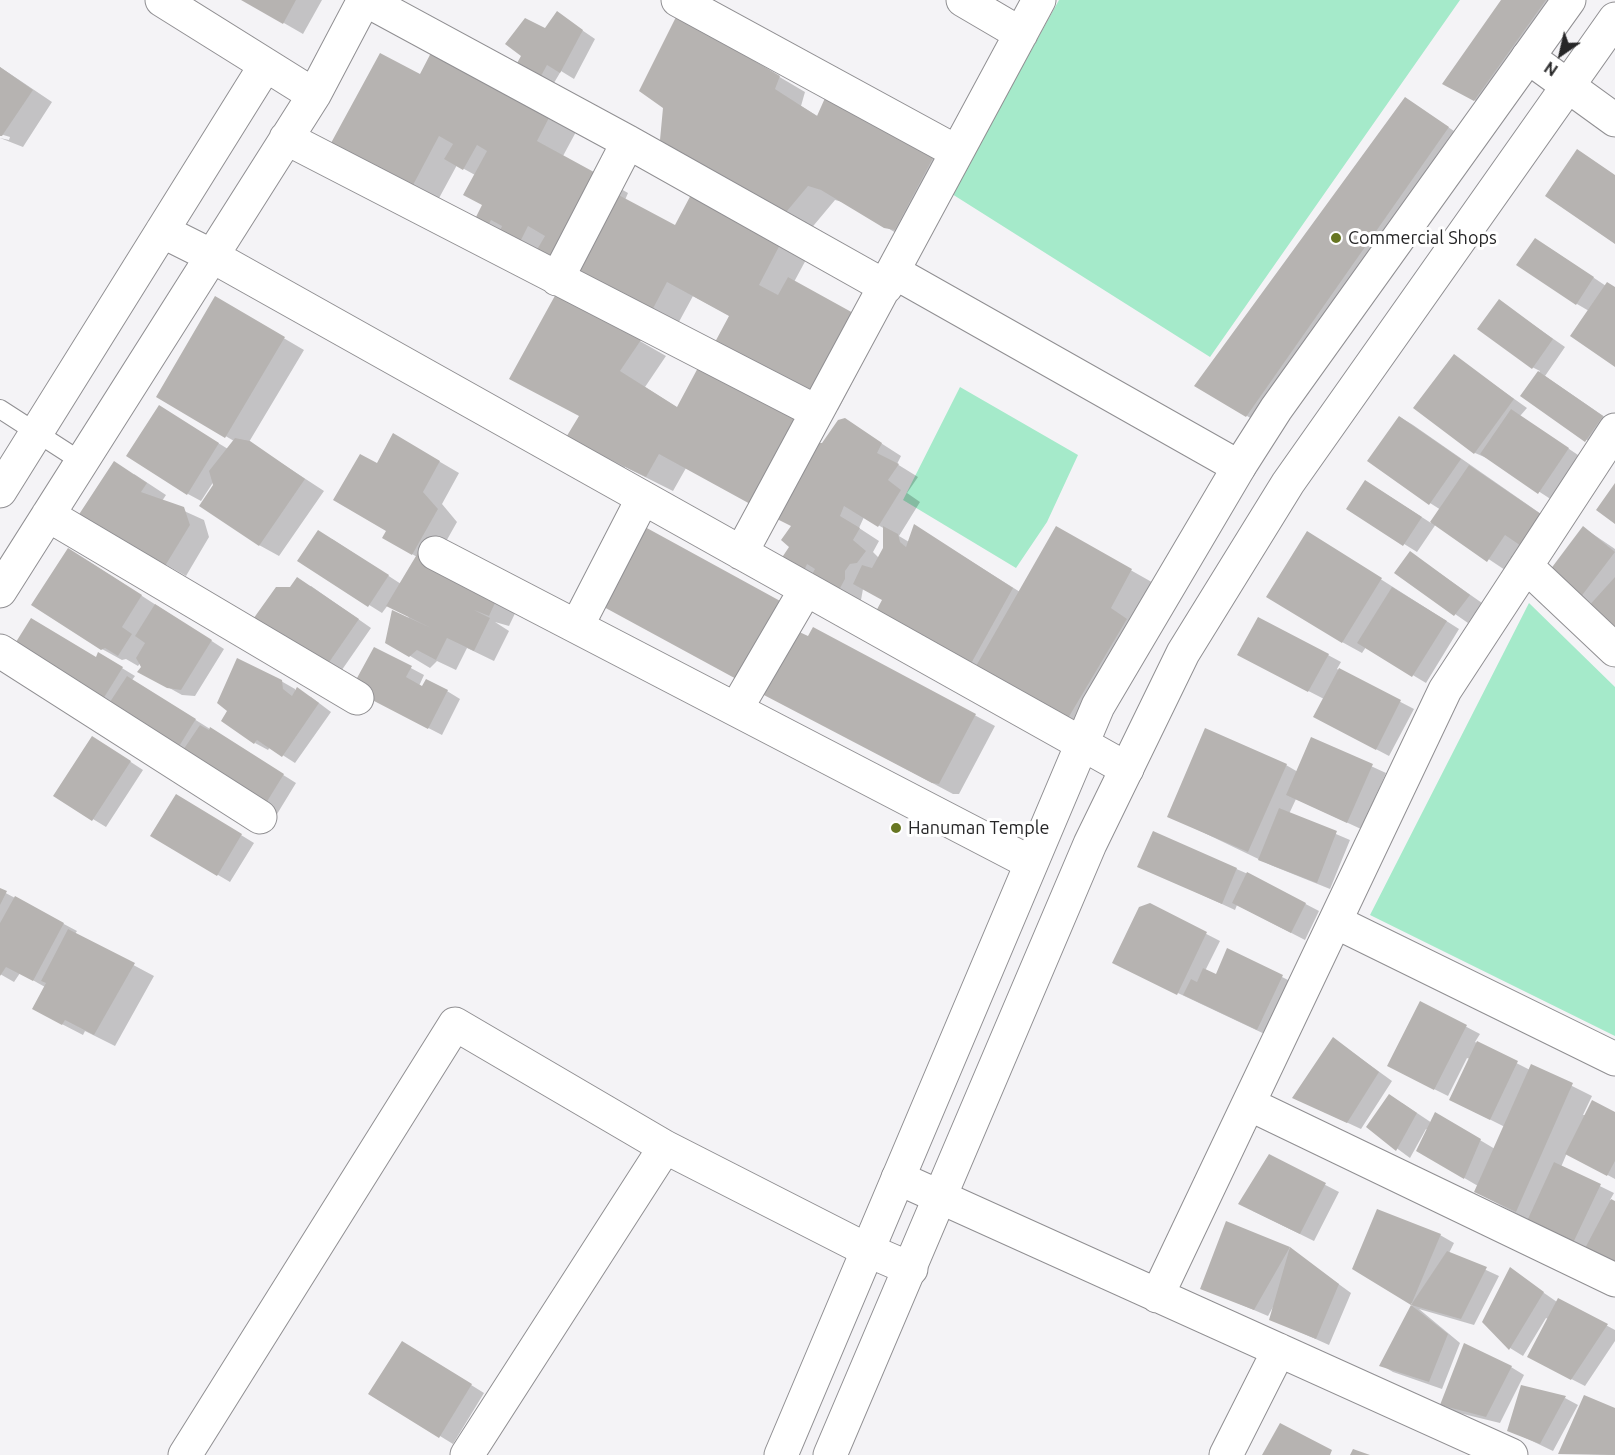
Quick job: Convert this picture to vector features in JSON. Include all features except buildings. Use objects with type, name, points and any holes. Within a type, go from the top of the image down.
[{"type":"street","points":[[162,0],[314,95]]},
{"type":"street","points":[[0,591],[314,95],[365,0],[1239,467]]},
{"type":"street","points":[[963,0],[1021,34]]},
{"type":"street","points":[[741,553],[1039,0]]},
{"type":"street","points":[[781,1455],[1098,706],[1239,467],[1276,409],[1569,0]]},
{"type":"street","points":[[697,5],[957,152]]},
{"type":"street","points":[[830,1455],[1090,844],[1183,653],[1288,483],[1615,19]]},
{"type":"street","points":[[1528,57],[1615,120]]},
{"type":"street","points":[[0,490],[265,66]]},
{"type":"street","points":[[286,138],[818,412]]},
{"type":"street","points":[[557,279],[628,142]]},
{"type":"street","points":[[162,231],[212,256],[1126,769]]},
{"type":"street","points":[[1157,1296],[1445,690],[1615,429]]},
{"type":"street","points":[[577,626],[643,498]]},
{"type":"street","points":[[48,514],[357,698]]},
{"type":"street","points":[[435,553],[1031,863]]},
{"type":"street","points":[[1526,566],[1615,650]]},
{"type":"street","points":[[736,709],[806,589]]},
{"type":"street","points":[[0,651],[260,817]]},
{"type":"street","points":[[1336,922],[1615,1059]]},
{"type":"street","points":[[184,1455],[455,1024],[664,1147],[867,1250],[911,1269]]},
{"type":"street","points":[[1249,1104],[1615,1280]]},
{"type":"street","points":[[467,1455],[664,1147]]},
{"type":"street","points":[[898,1178],[1279,1350],[1452,1443],[1511,1455]]},
{"type":"street","points":[[1226,1455],[1279,1350]]},
{"type":"lane","points":[[0,410],[82,462]]},
{"type":"green space","points":[[1059,0],[1460,0],[1210,357],[952,194]]},
{"type":"green space","points":[[960,387],[1078,455],[1047,522],[1016,568],[903,500]]},
{"type":"green space","points":[[1529,603],[1615,687],[1615,1036],[1370,915]]},
{"type":"place","name":"Commercial Shops","points":[[1336,238]]},
{"type":"place","name":"Hanuman Temple","points":[[896,828]]}]
